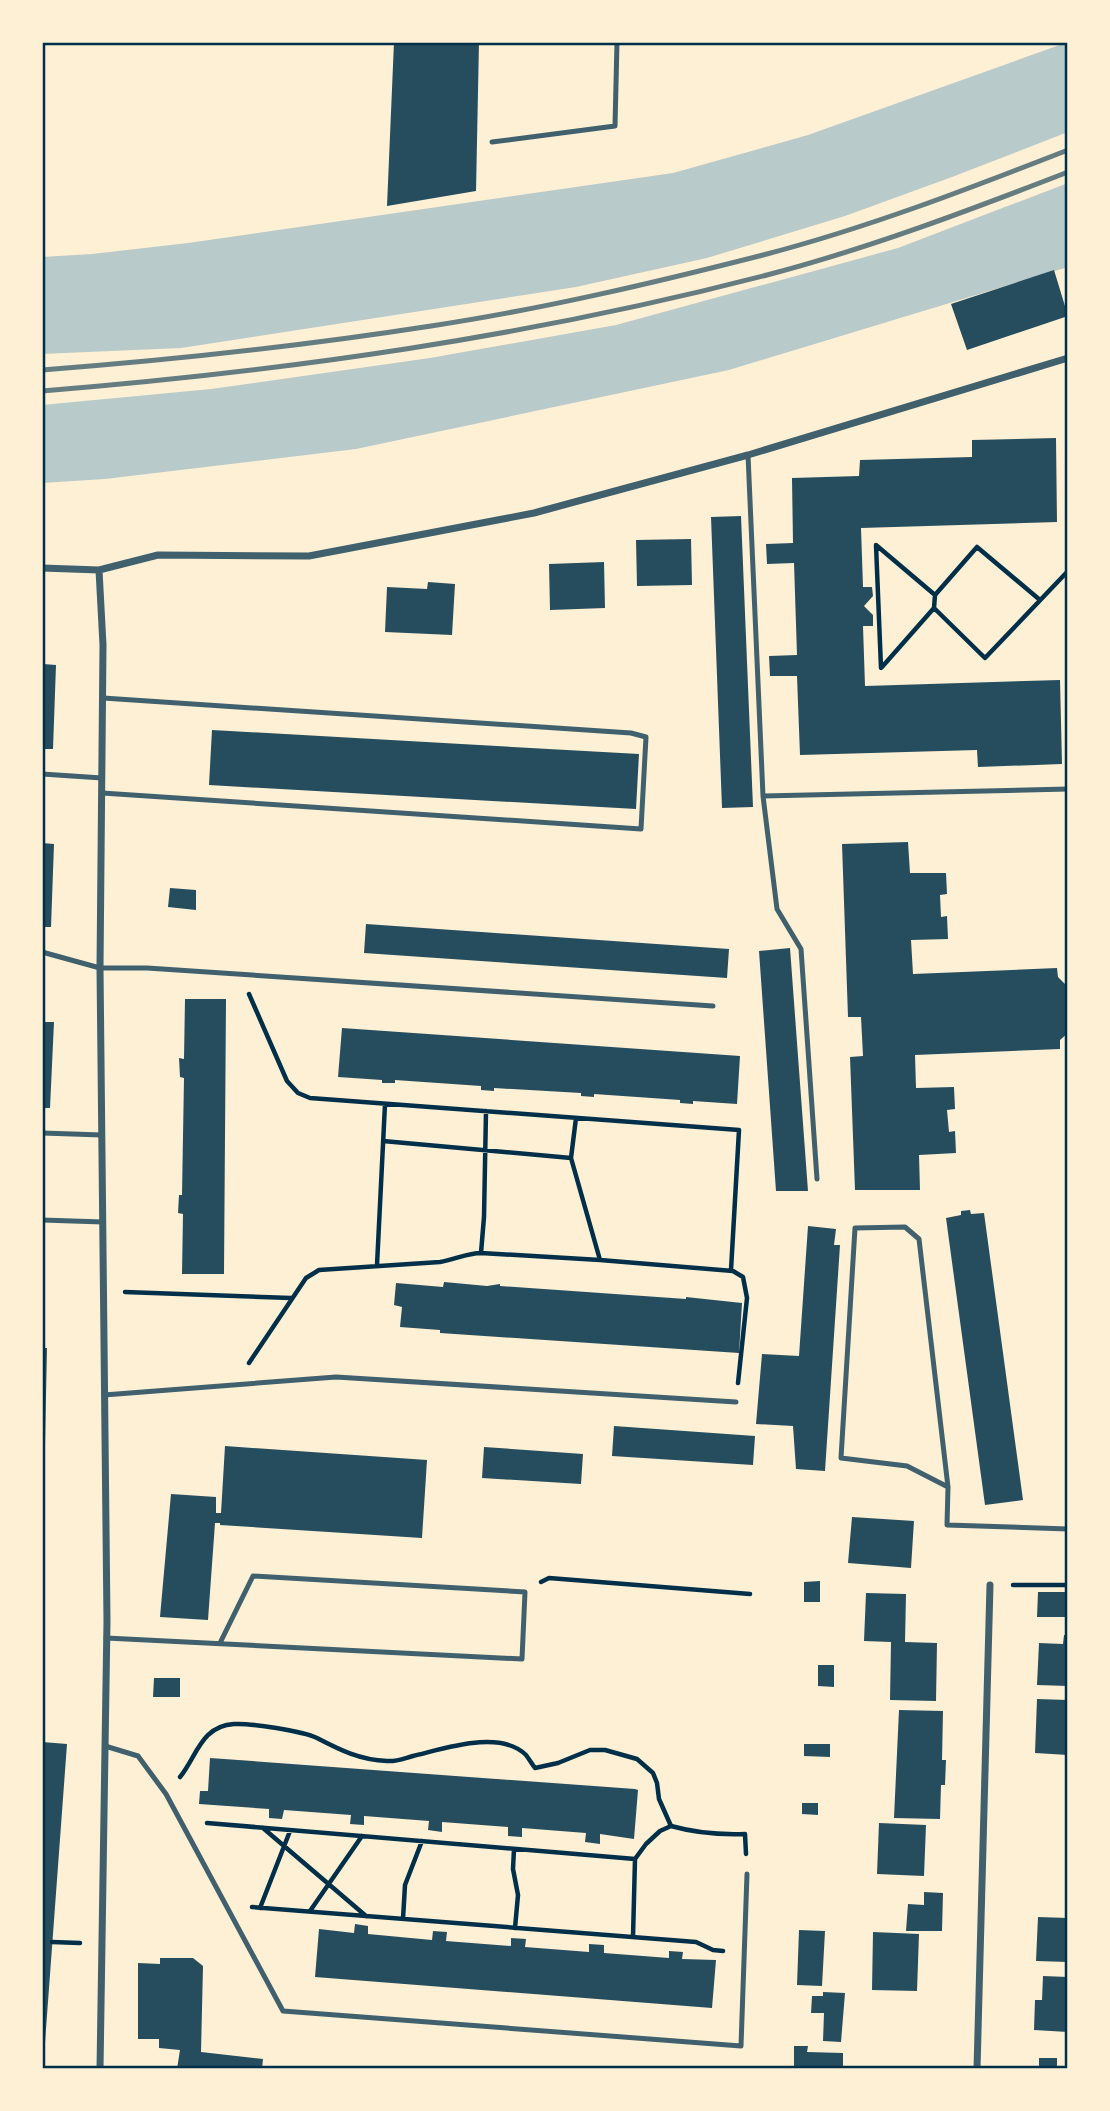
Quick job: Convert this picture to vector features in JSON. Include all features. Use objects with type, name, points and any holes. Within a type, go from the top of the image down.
[{"type":"street","points":[[42,568],[99,570],[158,555],[309,556],[534,513],[748,455],[1068,358]]},
{"type":"street","points":[[99,570],[103,698],[100,968],[106,1638],[100,2069]]},
{"type":"street","points":[[977,2069],[990,1585]]},
{"type":"lane","points":[[492,142],[615,126],[617,42]]},
{"type":"lane","points":[[748,455],[763,796],[777,909],[801,949],[817,1179]]},
{"type":"lane","points":[[102,793],[641,829],[646,737],[631,733],[103,698]]},
{"type":"lane","points":[[42,774],[102,778]]},
{"type":"lane","points":[[763,796],[1068,789]]},
{"type":"lane","points":[[42,952],[100,968],[147,968],[713,1006]]},
{"type":"lane","points":[[42,1133],[102,1135]]},
{"type":"lane","points":[[42,1220],[103,1222]]},
{"type":"lane","points":[[948,1487],[907,1466],[841,1458],[855,1228],[905,1227],[919,1239],[948,1487],[947,1525],[1068,1529]]},
{"type":"lane","points":[[104,1395],[336,1377],[736,1402]]},
{"type":"lane","points":[[106,1638],[522,1659],[526,1592],[253,1576],[220,1643]]},
{"type":"lane","points":[[105,1746],[138,1756],[166,1794],[283,2011],[741,2046],[747,1874]]},
{"type":"path","points":[[935,595],[876,545],[881,668],[934,608],[935,595],[977,547],[1040,600]]},
{"type":"path","points":[[934,608],[985,658],[1068,571]]},
{"type":"path","points":[[240,974],[287,1081],[298,1093],[310,1098],[739,1129],[731,1270]]},
{"type":"path","points":[[377,1265],[384,1104]]},
{"type":"path","points":[[481,1253],[486,1111]]},
{"type":"path","points":[[576,1118],[571,1158],[600,1259]]},
{"type":"path","points":[[383,1141],[571,1158]]},
{"type":"path","points":[[235,1384],[291,1298],[306,1278],[320,1270],[440,1262],[458,1259],[471,1253],[481,1253],[731,1270],[743,1277],[747,1298],[736,1402]]},
{"type":"path","points":[[103,1291],[291,1298]]},
{"type":"path","points":[[526,1592],[549,1578],[750,1594]]},
{"type":"path","points":[[990,1585],[1068,1585]]},
{"type":"path","points":[[166,1794],[193,1762],[198,1745],[212,1731],[233,1724],[281,1729],[316,1738],[347,1754],[368,1760],[391,1762],[474,1743],[509,1745],[525,1754],[535,1768],[558,1763],[590,1750],[615,1752],[637,1759],[653,1773],[659,1799],[671,1826],[691,1832],[745,1834],[747,1874]]},
{"type":"path","points":[[181,1821],[635,1859]]},
{"type":"path","points":[[633,1937],[635,1859],[653,1838],[671,1826]]},
{"type":"path","points":[[262,1828],[367,1916]]},
{"type":"path","points":[[260,1908],[290,1830]]},
{"type":"path","points":[[310,1912],[362,1836]]},
{"type":"path","points":[[404,1919],[405,1885],[422,1841]]},
{"type":"path","points":[[514,1849],[513,1869],[518,1895],[515,1928]]},
{"type":"path","points":[[227,1905],[696,1942],[713,1950],[744,1952]]},
{"type":"shaded area","points":[[1068,42],[1068,132],[845,216],[707,258],[576,287],[181,348],[42,354],[42,257],[188,243],[673,173],[808,135]]},
{"type":"shaded area","points":[[1068,183],[1068,267],[729,370],[356,449],[105,479],[42,483],[42,405],[211,389],[430,358],[616,325],[898,248]]},
{"type":"building","points":[[394,42],[479,42],[476,191],[387,206]]},
{"type":"building","points":[[1054,270],[1068,316],[967,350],[951,304]]},
{"type":"building","points":[[1056,438],[1057,522],[861,528],[863,587],[872,587],[873,596],[864,606],[873,615],[873,626],[863,626],[865,686],[1060,680],[1062,764],[978,767],[977,750],[800,755],[797,676],[770,676],[769,656],[797,655],[794,563],[767,564],[766,544],[793,543],[792,478],[859,476],[860,460],[972,457],[972,440]]},
{"type":"building","points":[[741,516],[753,807],[722,808],[711,517]]},
{"type":"building","points":[[691,539],[692,585],[637,586],[636,540]]},
{"type":"building","points":[[604,562],[605,608],[550,610],[549,564]]},
{"type":"building","points":[[428,582],[455,584],[452,635],[385,632],[387,587],[427,589]]},
{"type":"building","points":[[43,664],[56,665],[53,749],[42,749]]},
{"type":"building","points":[[212,730],[639,754],[636,809],[209,785]]},
{"type":"building","points":[[908,842],[910,873],[946,873],[947,894],[940,895],[941,917],[947,916],[948,939],[911,940],[913,974],[1057,968],[1058,977],[1068,987],[1068,1033],[1060,1040],[1060,1049],[915,1055],[916,1088],[954,1087],[955,1109],[947,1110],[949,1132],[955,1131],[956,1153],[919,1155],[920,1190],[855,1190],[850,1057],[863,1056],[861,1017],[848,1017],[842,844]]},
{"type":"building","points":[[42,843],[54,844],[51,927],[42,927]]},
{"type":"building","points":[[170,888],[196,890],[196,910],[168,907]]},
{"type":"building","points":[[366,924],[729,949],[727,978],[364,953]]},
{"type":"building","points":[[790,948],[808,1191],[776,1191],[759,951]]},
{"type":"building","points":[[185,999],[226,999],[224,1274],[182,1274],[183,1214],[178,1213],[179,1195],[182,1195],[184,1078],[180,1077],[179,1058],[184,1059]]},
{"type":"building","points":[[42,1022],[54,1022],[50,1108],[42,1108]]},
{"type":"building","points":[[342,1028],[740,1056],[737,1104],[693,1101],[693,1104],[680,1103],[680,1100],[594,1094],[594,1097],[581,1096],[581,1093],[494,1088],[494,1091],[481,1090],[481,1086],[395,1080],[395,1083],[382,1083],[382,1080],[338,1077]]},
{"type":"building","points":[[970,1210],[971,1214],[984,1213],[1023,1500],[985,1505],[946,1218]]},
{"type":"building","points":[[808,1226],[836,1229],[834,1245],[840,1245],[825,1471],[796,1469],[793,1426],[756,1424],[762,1354],[799,1356]]},
{"type":"building","points":[[444,1282],[742,1303],[739,1353],[440,1333],[440,1330],[400,1327],[402,1307],[394,1305],[396,1283],[443,1287]]},
{"type":"building","points":[[42,1348],[47,1348],[44,1492],[42,1492]]},
{"type":"building","points":[[614,1426],[755,1436],[753,1465],[612,1456]]},
{"type":"building","points":[[225,1446],[427,1460],[422,1538],[215,1523],[208,1620],[160,1617],[171,1494],[216,1497],[216,1513],[221,1513]]},
{"type":"building","points":[[484,1447],[583,1454],[581,1484],[482,1478]]},
{"type":"building","points":[[852,1517],[914,1521],[911,1568],[848,1563]]},
{"type":"building","points":[[820,1581],[820,1602],[804,1602],[804,1582]]},
{"type":"building","points":[[1038,1592],[1068,1592],[1068,1617],[1037,1617]]},
{"type":"building","points":[[866,1593],[906,1594],[905,1642],[937,1643],[936,1701],[890,1700],[891,1642],[864,1641]]},
{"type":"building","points":[[1064,1635],[1068,1635],[1068,1686],[1037,1685],[1039,1643],[1063,1644]]},
{"type":"building","points":[[818,1665],[834,1665],[834,1687],[818,1686]]},
{"type":"building","points":[[154,1678],[180,1678],[180,1697],[153,1697]]},
{"type":"building","points":[[1037,1699],[1068,1700],[1068,1755],[1035,1753]]},
{"type":"building","points":[[899,1710],[943,1711],[942,1760],[946,1760],[945,1785],[941,1785],[940,1819],[894,1818]]},
{"type":"building","points":[[42,1742],[67,1744],[44,2056],[42,2055]]},
{"type":"building","points":[[804,1744],[830,1744],[830,1757],[804,1756]]},
{"type":"building","points":[[210,1758],[635,1789],[638,1790],[634,1839],[600,1834],[600,1844],[585,1842],[586,1833],[522,1828],[522,1837],[508,1836],[508,1827],[442,1822],[442,1832],[428,1830],[429,1821],[364,1816],[364,1825],[350,1824],[351,1815],[284,1810],[282,1819],[269,1818],[269,1809],[199,1804],[200,1791],[208,1791]]},
{"type":"building","points":[[802,1803],[818,1803],[818,1815],[802,1814]]},
{"type":"building","points":[[879,1823],[926,1825],[924,1876],[877,1874]]},
{"type":"building","points":[[924,1892],[943,1893],[942,1931],[906,1931],[908,1904],[924,1905]]},
{"type":"building","points":[[1038,1917],[1068,1918],[1068,1962],[1036,1961]]},
{"type":"building","points":[[355,1924],[368,1926],[368,1934],[432,1940],[433,1931],[447,1932],[446,1941],[511,1946],[511,1938],[526,1939],[525,1947],[589,1952],[589,1944],[604,1945],[604,1953],[669,1958],[669,1951],[683,1952],[682,1959],[716,1960],[712,2008],[315,1977],[319,1929],[354,1933]]},
{"type":"building","points":[[799,1930],[825,1931],[822,1986],[797,1985]]},
{"type":"building","points":[[873,1932],[919,1934],[917,1991],[872,1990]]},
{"type":"building","points":[[160,1958],[193,1958],[203,1966],[201,2052],[263,2059],[262,2069],[177,2069],[180,2050],[159,2048],[159,2039],[138,2039],[138,1963],[160,1964]]},
{"type":"building","points":[[1043,1976],[1068,1977],[1068,2032],[1034,2030],[1035,2000],[1042,2000]]},
{"type":"building","points":[[823,1992],[845,1993],[841,2042],[823,2041],[824,2013],[811,2013],[812,1996],[823,1996]]},
{"type":"building","points":[[794,2046],[808,2046],[807,2052],[843,2053],[843,2069],[794,2069]]},
{"type":"building","points":[[1039,2058],[1057,2058],[1057,2069],[1039,2069]]},
{"type":"railway","points":[[42,370],[334,340],[515,312],[598,295],[763,255],[840,233],[1068,150]]},
{"type":"railway","points":[[42,391],[225,373],[407,349],[497,334],[677,297],[844,253],[1068,172]]}]
